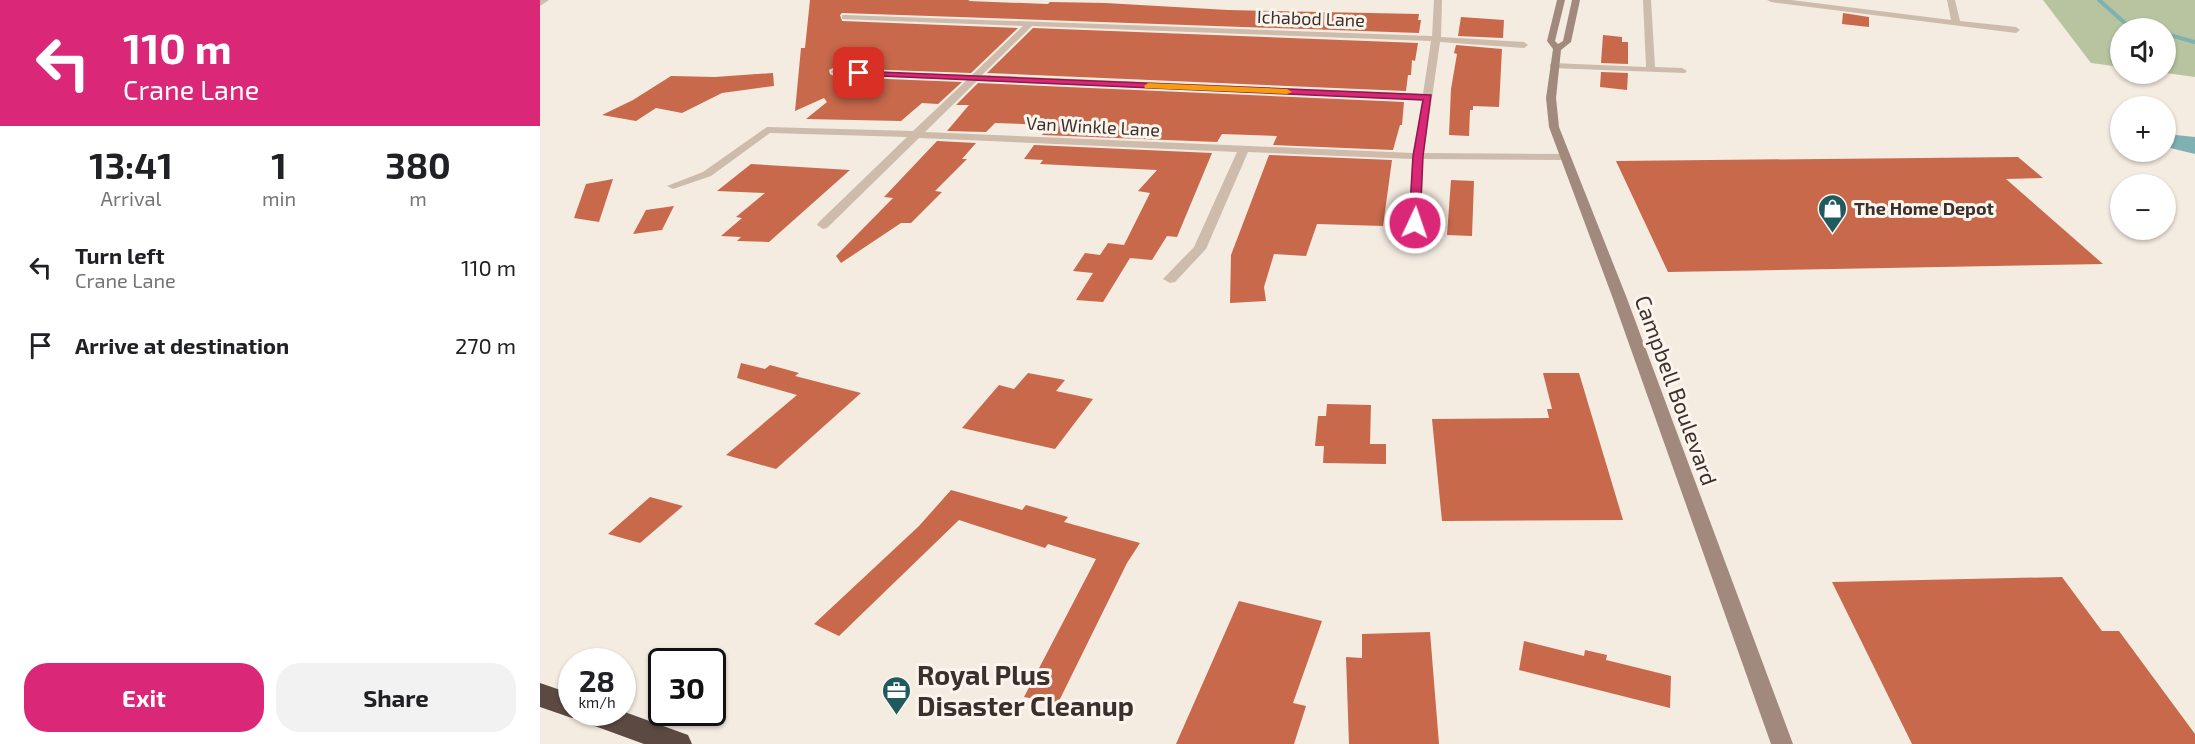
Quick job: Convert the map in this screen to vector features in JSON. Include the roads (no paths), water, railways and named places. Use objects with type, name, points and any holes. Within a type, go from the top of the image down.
[{"type":"highway","points":[[540,695],[558,701]]},
{"type":"highway","points":[[629,726],[680,744]]},
{"type":"street","points":[[540,4],[545,0]]},
{"type":"street","points":[[1415,223],[1418,156],[1436,39],[1438,0]]},
{"type":"street","name":"Campbell Boulevard","points":[[1557,49],[1551,41],[1561,0]]},
{"type":"street","name":"Campbell Boulevard","points":[[1576,0],[1567,42],[1557,49],[1553,66],[1550,112],[1646,368],[1782,744]]},
{"type":"street","points":[[1647,0],[1652,70]]},
{"type":"street","points":[[1771,0],[1894,11],[2016,30]]},
{"type":"street","points":[[1951,0],[1956,22]]},
{"type":"street","name":"Ichabod Lane","points":[[845,17],[1436,39],[1524,45]]},
{"type":"street","points":[[823,225],[1030,24]]},
{"type":"street","points":[[1553,66],[1682,71]]},
{"type":"street","points":[[836,72],[1428,97]]},
{"type":"street","name":"Van Winkle Lane","points":[[673,186],[706,174],[767,130],[1418,156],[1565,157]]},
{"type":"street","points":[[1170,279],[1200,249],[1244,150]]},
{"type":"water","points":[[2176,135],[2195,137],[2195,154],[2176,149]]},
{"type":"waterway","points":[[2099,0],[2119,18]]},
{"type":"waterway","points":[[2176,37],[2195,42]]},
{"type":"place","name":"The Home Depot","points":[[1833,234]]},
{"type":"place","name":"Royal Plus Disaster Cleanup","points":[[896,716]]}]
